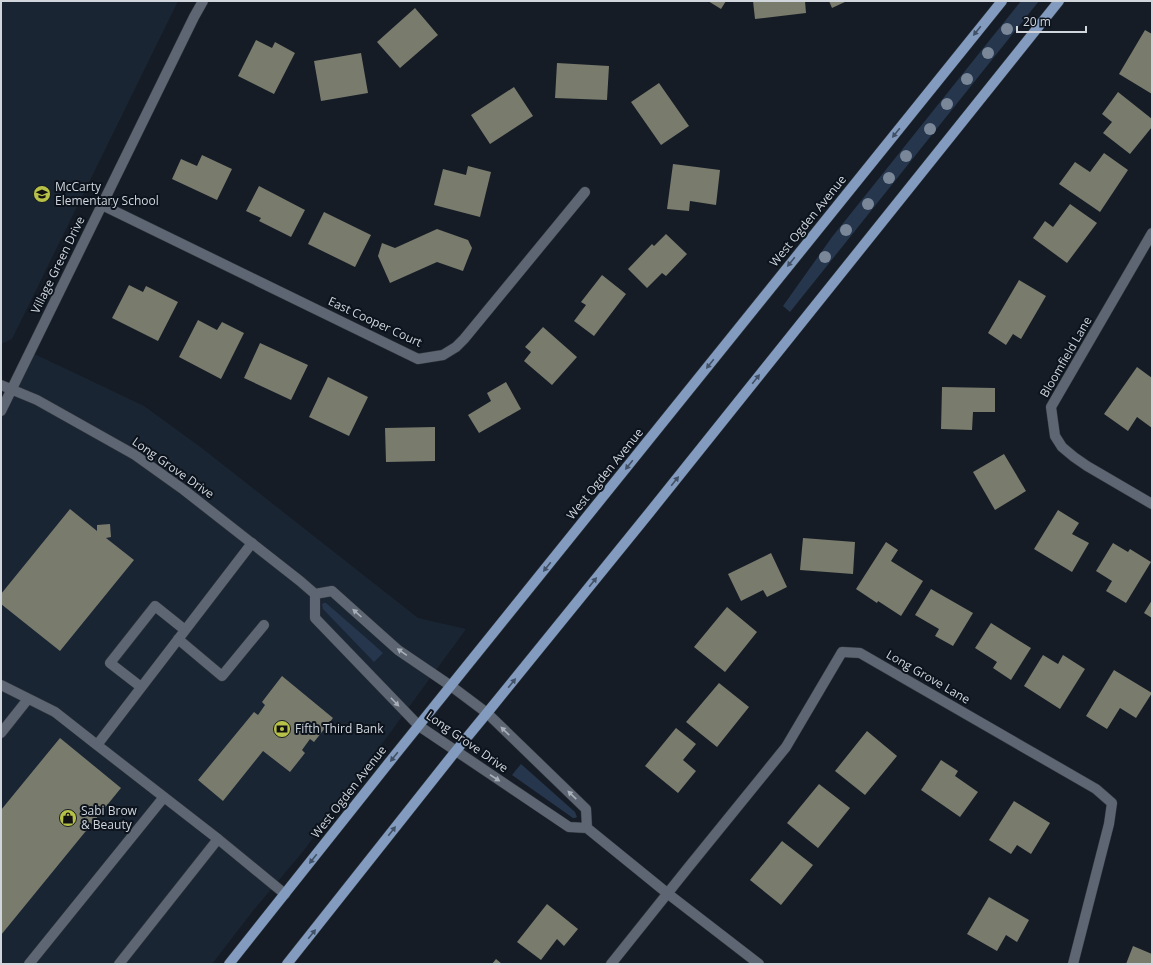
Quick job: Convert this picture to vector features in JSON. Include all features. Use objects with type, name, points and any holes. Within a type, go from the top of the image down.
[{"type":"main road","name":"West Ogden Avenue","points":[[229,964],[418,726],[1002,1]]},
{"type":"main road","points":[[288,964],[455,752],[1059,1]]},
{"type":"street","name":"Village Green Drive","points":[[1,411],[203,1]]},
{"type":"street","name":"East Cooper Court","points":[[102,205],[418,359],[443,355],[456,347],[585,192]]},
{"type":"street","name":"Bloomfield Lane","points":[[1152,233],[1051,407],[1055,436],[1062,447],[1087,466],[1152,504]]},
{"type":"street","name":"Long Grove Drive","points":[[1,385],[37,400],[135,455],[184,490],[315,594],[315,618],[418,726],[569,828],[587,828]]},
{"type":"street","points":[[96,745],[252,543]]},
{"type":"street","points":[[315,594],[332,591],[398,650],[451,686],[487,713],[586,809],[587,828],[667,893],[759,964]]},
{"type":"street","points":[[141,687],[110,663],[155,606],[185,630]]},
{"type":"street","points":[[178,639],[222,676],[264,625]]},
{"type":"street","name":"Long Grove Lane","points":[[667,893],[786,748],[842,652],[860,653],[1096,789],[1112,803],[1109,824],[1073,964]]},
{"type":"street","points":[[1,685],[55,712],[218,839],[285,894]]},
{"type":"street","points":[[1,733],[28,699]]},
{"type":"street","points":[[29,964],[164,797]]},
{"type":"street","points":[[119,964],[218,839]]},
{"type":"street","points":[[611,964],[667,893]]},
{"type":"shaded area","name":"McCarty Elementary School","points":[[1,1],[178,1],[12,339],[1,344]]},
{"type":"shaded area","points":[[1021,1],[1039,1],[790,312],[783,306],[832,237]]},
{"type":"shaded area","points":[[26,350],[144,406],[203,449],[418,618],[466,629],[305,849],[252,912],[212,964],[1,964],[1,402]]},
{"type":"shaded area","points":[[326,603],[383,653],[374,662],[323,609],[322,604]]},
{"type":"shaded area","points":[[521,764],[575,812],[577,817],[573,818],[512,775]]},
{"type":"building","points":[[708,1],[726,1],[721,9]]},
{"type":"building","points":[[753,1],[805,1],[806,13],[755,19]]},
{"type":"building","points":[[829,1],[847,1],[832,8]]},
{"type":"building","points":[[415,8],[438,35],[400,68],[377,42]]},
{"type":"building","points":[[1145,30],[1152,34],[1152,94],[1119,74]]},
{"type":"building","points":[[256,40],[272,48],[275,42],[295,53],[274,94],[238,76]]},
{"type":"building","points":[[361,53],[368,93],[321,101],[314,61]]},
{"type":"building","points":[[557,63],[609,66],[607,100],[555,98]]},
{"type":"building","points":[[659,83],[689,126],[661,145],[631,102]]},
{"type":"building","points":[[514,87],[533,116],[490,144],[471,115]]},
{"type":"building","points":[[1118,92],[1152,119],[1152,127],[1130,154],[1103,133],[1112,122],[1102,114]]},
{"type":"building","points":[[1104,153],[1128,170],[1100,212],[1059,184],[1075,162],[1090,172]]},
{"type":"building","points":[[202,155],[232,169],[217,200],[172,179],[181,159],[197,166]]},
{"type":"building","points":[[673,164],[720,170],[716,205],[690,201],[689,211],[667,209]]},
{"type":"building","points":[[468,166],[491,172],[480,217],[434,205],[443,169],[466,175]]},
{"type":"building","points":[[259,186],[305,210],[291,237],[259,221],[261,218],[246,211]]},
{"type":"building","points":[[1070,204],[1097,223],[1067,263],[1033,238],[1045,221],[1053,227]]},
{"type":"building","points":[[324,212],[371,235],[355,267],[308,244]]},
{"type":"building","points":[[437,229],[468,240],[472,248],[463,271],[437,262],[390,283],[378,256],[382,243],[395,248]]},
{"type":"building","points":[[666,234],[687,254],[666,276],[662,273],[647,288],[628,269],[652,244],[654,246]]},
{"type":"building","points":[[602,275],[626,294],[594,336],[574,321],[586,305],[581,302]]},
{"type":"building","points":[[1019,280],[1046,296],[1021,339],[1013,334],[1006,345],[988,333]]},
{"type":"building","points":[[129,285],[143,292],[146,286],[178,302],[158,341],[112,318]]},
{"type":"building","points":[[198,320],[217,330],[222,322],[244,333],[221,379],[179,357]]},
{"type":"building","points":[[543,327],[577,357],[552,385],[524,361],[531,352],[525,347]]},
{"type":"building","points":[[260,343],[308,365],[291,400],[244,378]]},
{"type":"building","points":[[1137,367],[1152,378],[1152,428],[1137,417],[1128,431],[1104,414]]},
{"type":"building","points":[[328,377],[368,397],[349,436],[309,417]]},
{"type":"building","points":[[506,382],[521,409],[479,433],[468,415],[491,401],[487,393]]},
{"type":"building","points":[[942,387],[995,388],[995,412],[973,412],[972,430],[941,429]]},
{"type":"building","points":[[435,427],[435,461],[386,462],[385,428]]},
{"type":"building","points":[[1004,454],[1026,491],[995,510],[973,472]]},
{"type":"building","points":[[70,509],[97,531],[97,525],[110,524],[111,537],[106,538],[134,560],[60,651],[1,604],[1,594]]},
{"type":"building","points":[[1058,510],[1079,523],[1072,534],[1089,543],[1072,572],[1034,549]]},
{"type":"building","points":[[803,538],[855,542],[853,574],[800,570]]},
{"type":"building","points":[[886,542],[898,550],[891,561],[923,581],[901,616],[878,601],[877,603],[856,589]]},
{"type":"building","points":[[1113,543],[1128,552],[1130,549],[1151,562],[1126,603],[1106,591],[1112,581],[1096,571]]},
{"type":"building","points":[[771,553],[787,587],[767,597],[763,590],[741,601],[728,574]]},
{"type":"building","points":[[931,589],[973,613],[953,646],[935,636],[939,629],[915,615]]},
{"type":"building","points":[[1152,600],[1152,618],[1144,613]]},
{"type":"building","points":[[727,607],[757,632],[725,672],[694,647]]},
{"type":"building","points":[[991,623],[1031,648],[1011,680],[993,668],[997,662],[975,648]]},
{"type":"building","points":[[1043,655],[1058,664],[1063,655],[1085,669],[1060,709],[1024,686]]},
{"type":"building","points":[[1114,670],[1152,693],[1136,718],[1120,708],[1107,729],[1086,716]]},
{"type":"building","name":"Fifth Third Bank","points":[[282,676],[333,718],[314,742],[310,739],[302,750],[305,753],[290,772],[263,751],[223,801],[198,780],[254,712],[258,715],[265,705],[262,702]]},
{"type":"building","points":[[719,683],[749,707],[717,747],[686,722]]},
{"type":"building","points":[[676,728],[696,744],[683,760],[696,771],[678,793],[645,766]]},
{"type":"building","points":[[867,731],[897,756],[865,795],[835,771]]},
{"type":"building","points":[[60,738],[121,788],[1,935],[1,810]]},
{"type":"building","points":[[941,760],[958,771],[955,776],[978,792],[960,817],[921,790]]},
{"type":"building","points":[[819,784],[850,808],[818,848],[787,823]]},
{"type":"building","points":[[1014,801],[1050,823],[1031,854],[1017,845],[1011,854],[989,840]]},
{"type":"building","points":[[782,841],[813,865],[781,905],[750,880]]},
{"type":"building","points":[[989,897],[1029,920],[1017,942],[1006,935],[997,951],[967,934]]},
{"type":"building","points":[[547,904],[578,929],[564,946],[557,939],[541,960],[517,942]]},
{"type":"building","points":[[1133,946],[1152,954],[1152,964],[1126,964]]},
{"type":"building","points":[[496,959],[502,964],[492,964]]},
{"type":"place","name":"McCarty Elementary School","points":[[42,194]]},
{"type":"place","name":"Fifth Third Bank","points":[[282,729]]},
{"type":"place","name":"Sabi Brow & Beauty","points":[[68,818]]}]
